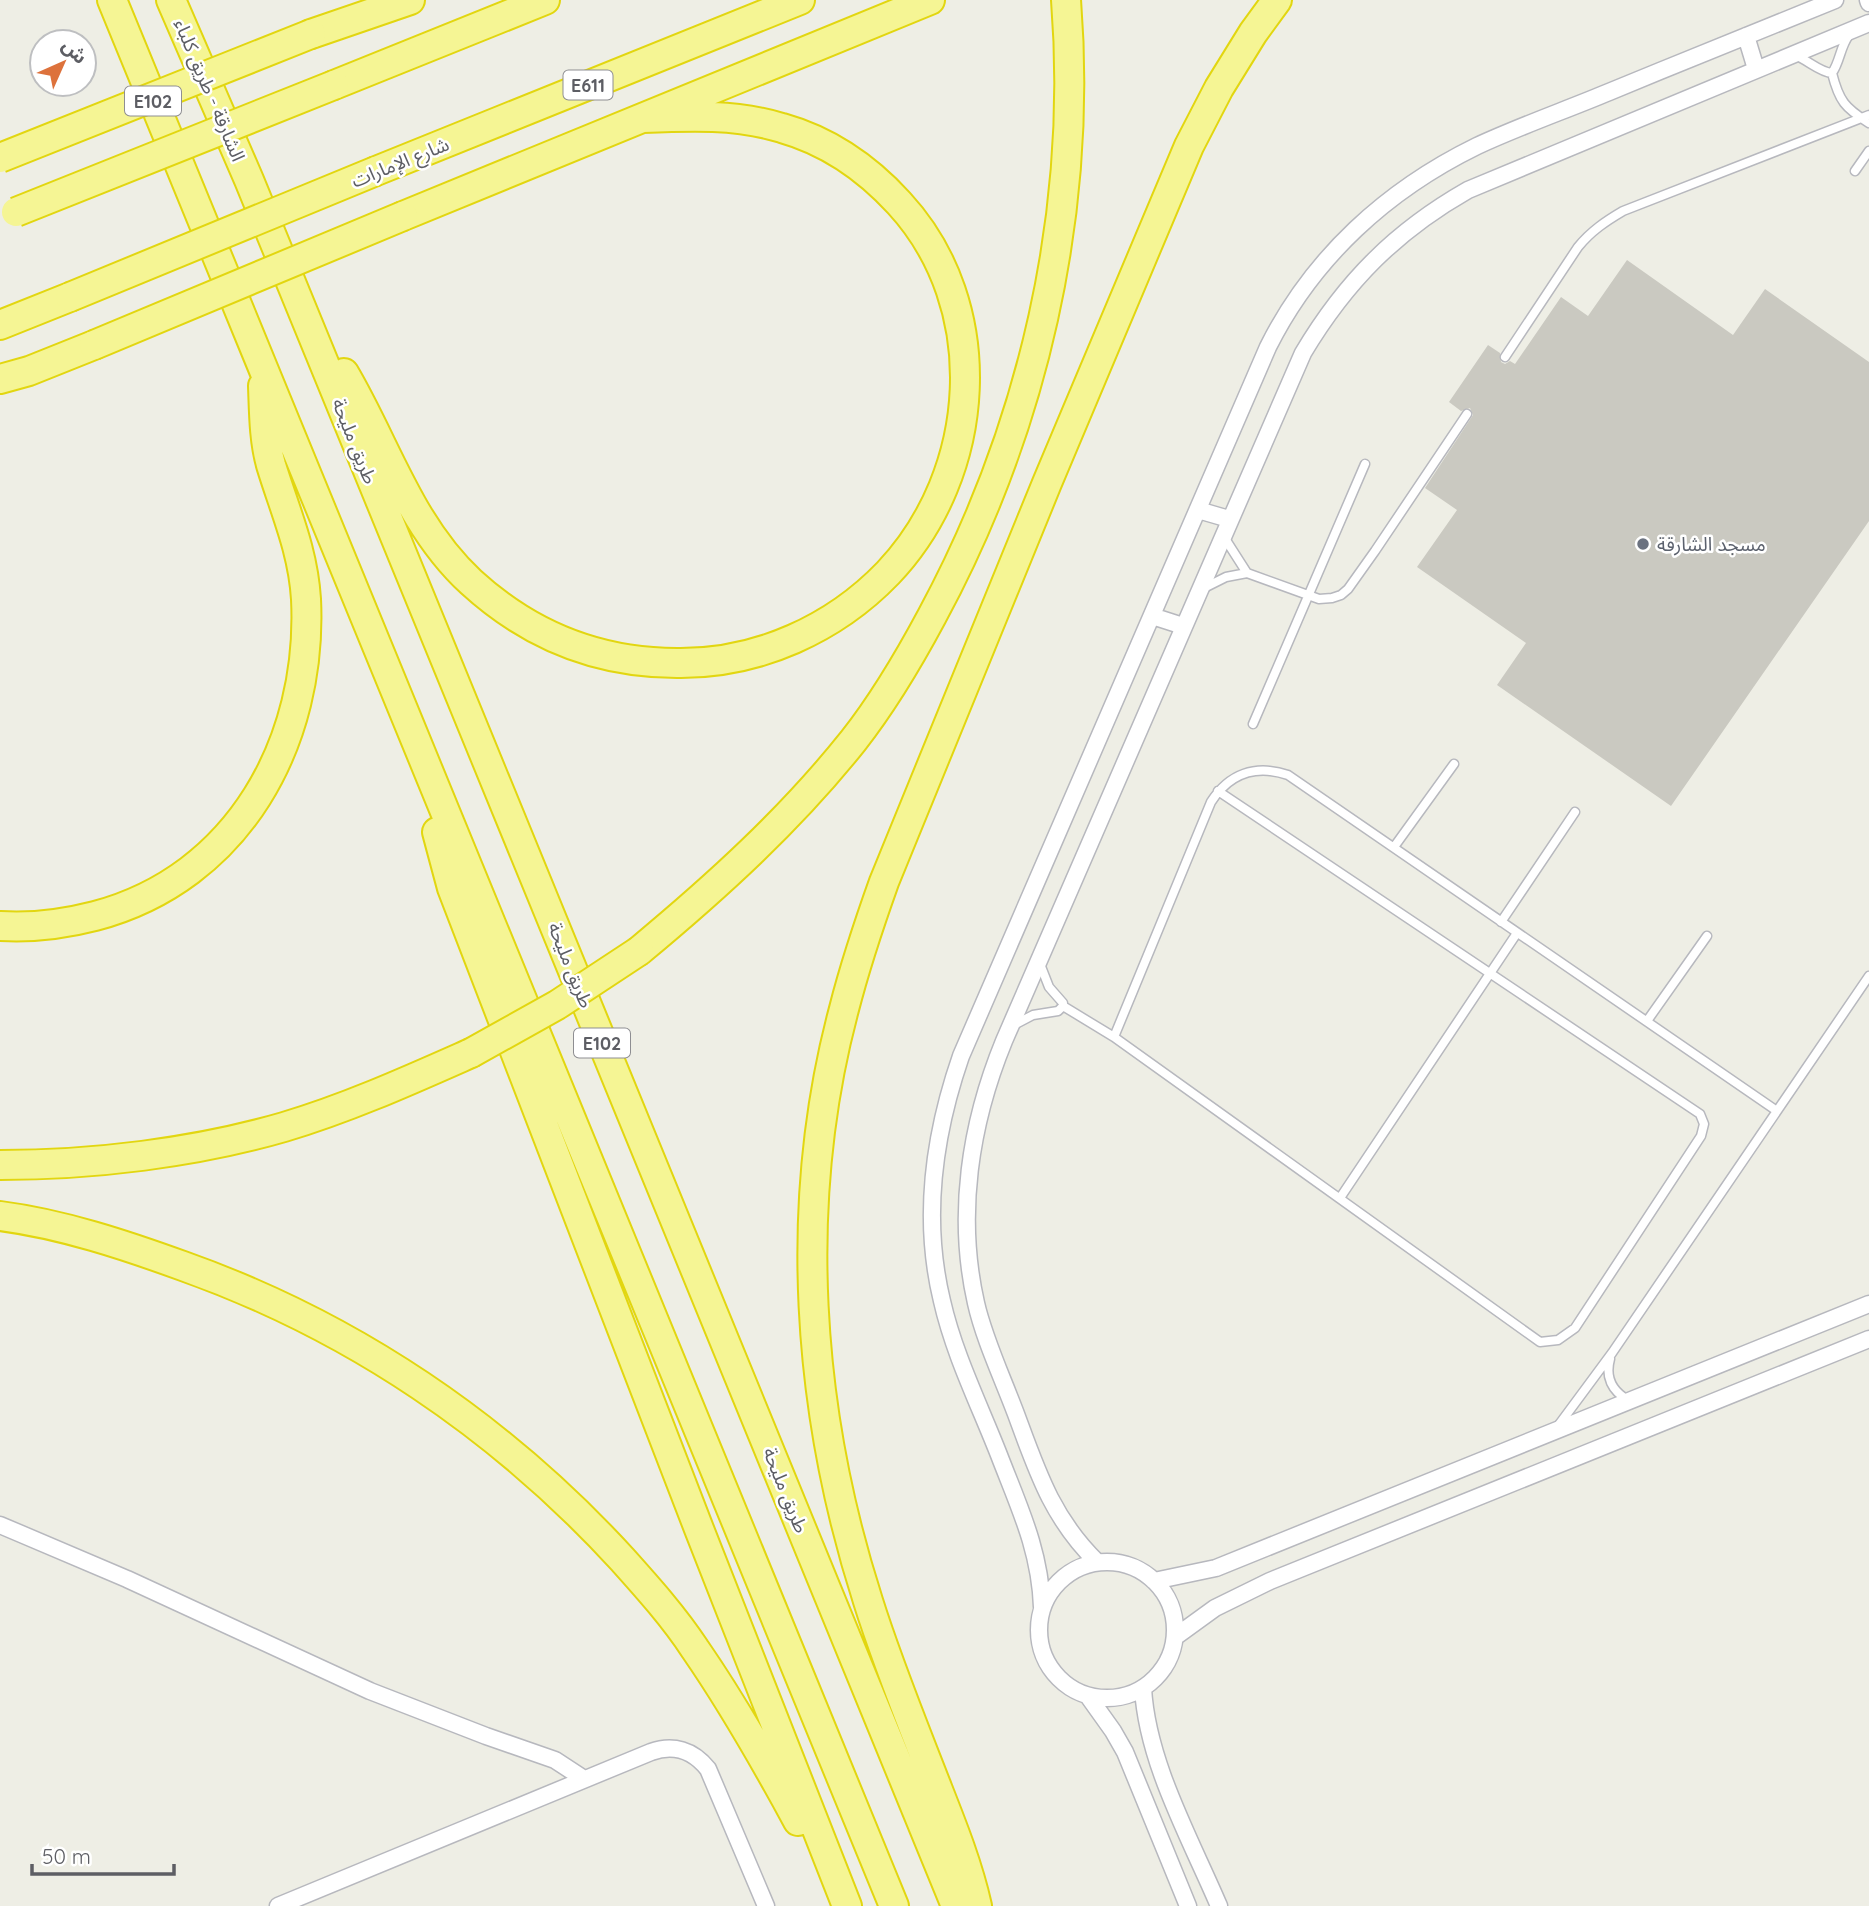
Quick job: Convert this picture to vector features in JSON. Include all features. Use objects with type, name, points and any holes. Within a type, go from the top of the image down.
[{"type":"highway","points":[[104,0],[127,37]]},
{"type":"highway","name":"E102","points":[[112,0],[894,1906]]},
{"type":"highway","name":"الشارقة - طريق كلباء","points":[[171,0],[249,180]]},
{"type":"highway","points":[[8,215],[545,0]]},
{"type":"highway","name":"شارع الإمارات","points":[[0,325],[800,0]]},
{"type":"highway","points":[[0,386],[29,371],[930,0]]},
{"type":"highway","points":[[0,1165],[150,1154],[284,1127],[471,1053],[557,1005],[639,951],[697,903],[805,797],[854,739],[911,654],[960,564],[1000,469],[1012,433],[1031,371],[1053,271],[1065,169],[1070,54],[1066,0]]},
{"type":"highway","points":[[977,1906],[958,1841],[868,1602],[833,1477],[817,1359],[812,1279],[813,1211],[827,1090],[843,1011],[884,883],[1047,483],[1189,146],[1219,88],[1277,0]]},
{"type":"highway","points":[[0,158],[312,34],[404,1]]},
{"type":"highway","points":[[302,309],[348,379],[416,515],[441,550],[470,581],[501,607],[538,631],[576,648],[659,664],[702,663],[753,654],[784,644],[822,625],[857,601],[889,572],[915,539],[934,508],[951,468],[966,395],[966,357],[960,319],[948,282],[932,247],[910,215],[884,186],[854,162],[820,142],[784,128],[746,119],[700,116],[643,118]]},
{"type":"highway","name":"طريق مليحة","points":[[249,180],[956,1906]]},
{"type":"highway","points":[[0,926],[47,925],[80,920],[137,902],[164,888],[212,853],[251,808],[270,776],[285,742],[296,706],[303,670],[306,621],[301,559],[266,440],[262,366]]},
{"type":"highway","points":[[0,379],[29,371]]},
{"type":"highway","points":[[405,714],[452,888],[845,1906]]},
{"type":"highway","points":[[0,1216],[110,1242],[198,1271],[260,1296],[351,1342],[474,1422],[576,1511],[638,1577],[694,1647],[759,1749],[845,1906]]},
{"type":"street","points":[[1042,1607],[1054,1585],[1074,1570],[1097,1562],[1122,1563],[1145,1573],[1163,1590],[1173,1612],[1173,1650],[1162,1672],[1143,1688],[1122,1697],[1088,1696],[1066,1685],[1049,1667],[1044,1656],[1038,1631],[1042,1607],[1039,1571],[1028,1528],[956,1347],[941,1300],[933,1244],[932,1203],[936,1151],[942,1118],[961,1056],[1282,320],[1316,269],[1367,218],[1422,177],[1479,145],[1835,0]]},
{"type":"street","points":[[1097,1562],[1070,1533],[1044,1490],[977,1305],[967,1222],[970,1162],[982,1100],[1010,1027],[1303,353],[1333,306],[1369,264],[1389,244],[1440,206],[1468,190],[1862,25]]},
{"type":"street","points":[[1746,36],[1756,69]]},
{"type":"street","points":[[1198,510],[1229,519]]},
{"type":"street","points":[[1152,615],[1183,626]]},
{"type":"street","points":[[1154,1581],[1216,1568],[1869,1304]]},
{"type":"street","points":[[1175,1637],[1215,1608],[1270,1581],[1869,1339]]},
{"type":"street","points":[[0,1525],[127,1579],[370,1691],[555,1760],[584,1779]]},
{"type":"street","points":[[1143,1688],[1146,1717],[1156,1758],[1219,1906]]},
{"type":"street","points":[[1088,1696],[1125,1752],[1188,1906]]},
{"type":"street","points":[[278,1906],[659,1749],[678,1749],[702,1761],[712,1777],[765,1906]]},
{"type":"lane","points":[[1862,25],[1844,42],[1832,73],[1835,88],[1844,104],[1866,119]]},
{"type":"lane","points":[[1791,55],[1811,61],[1825,72],[1832,73]]},
{"type":"lane","points":[[1505,357],[1578,247],[1609,219],[1623,211],[1866,119]]},
{"type":"lane","points":[[1855,171],[1869,151]]},
{"type":"lane","points":[[1199,592],[1217,581],[1247,573],[1319,599],[1332,598],[1348,589],[1467,414]]},
{"type":"lane","points":[[1253,723],[1365,464]]},
{"type":"lane","points":[[1223,534],[1247,573]]},
{"type":"lane","points":[[1394,847],[1454,764]]},
{"type":"lane","points":[[1114,1037],[1210,802],[1218,791],[1241,774],[1276,771],[1287,775],[1394,847],[1777,1111]]},
{"type":"lane","points":[[1040,958],[1045,980],[1063,1006],[1114,1037],[1540,1342],[1558,1340],[1575,1328],[1701,1136],[1702,1119],[1696,1110],[1218,791]]},
{"type":"lane","points":[[1501,922],[1575,812]]},
{"type":"lane","points":[[1340,1198],[1517,933]]},
{"type":"lane","points":[[1647,1021],[1707,936]]},
{"type":"lane","points":[[1554,1432],[1612,1353],[1869,976]]},
{"type":"lane","points":[[1010,1027],[1033,1016],[1058,1011],[1063,1006]]},
{"type":"lane","points":[[1612,1353],[1608,1367],[1610,1382],[1621,1396],[1629,1401]]},
{"type":"building","name":"مسجد الشارقة","points":[[1627,260],[1733,335],[1765,289],[1869,362],[1869,521],[1671,806],[1497,685],[1526,643],[1417,567],[1457,510],[1425,488],[1473,415],[1470,408],[1461,411],[1449,402],[1488,345],[1500,353],[1501,362],[1505,364],[1510,361],[1515,364],[1561,297],[1588,316]]},
{"type":"place","name":"مسجد الشارقة","points":[[1643,544]]}]
